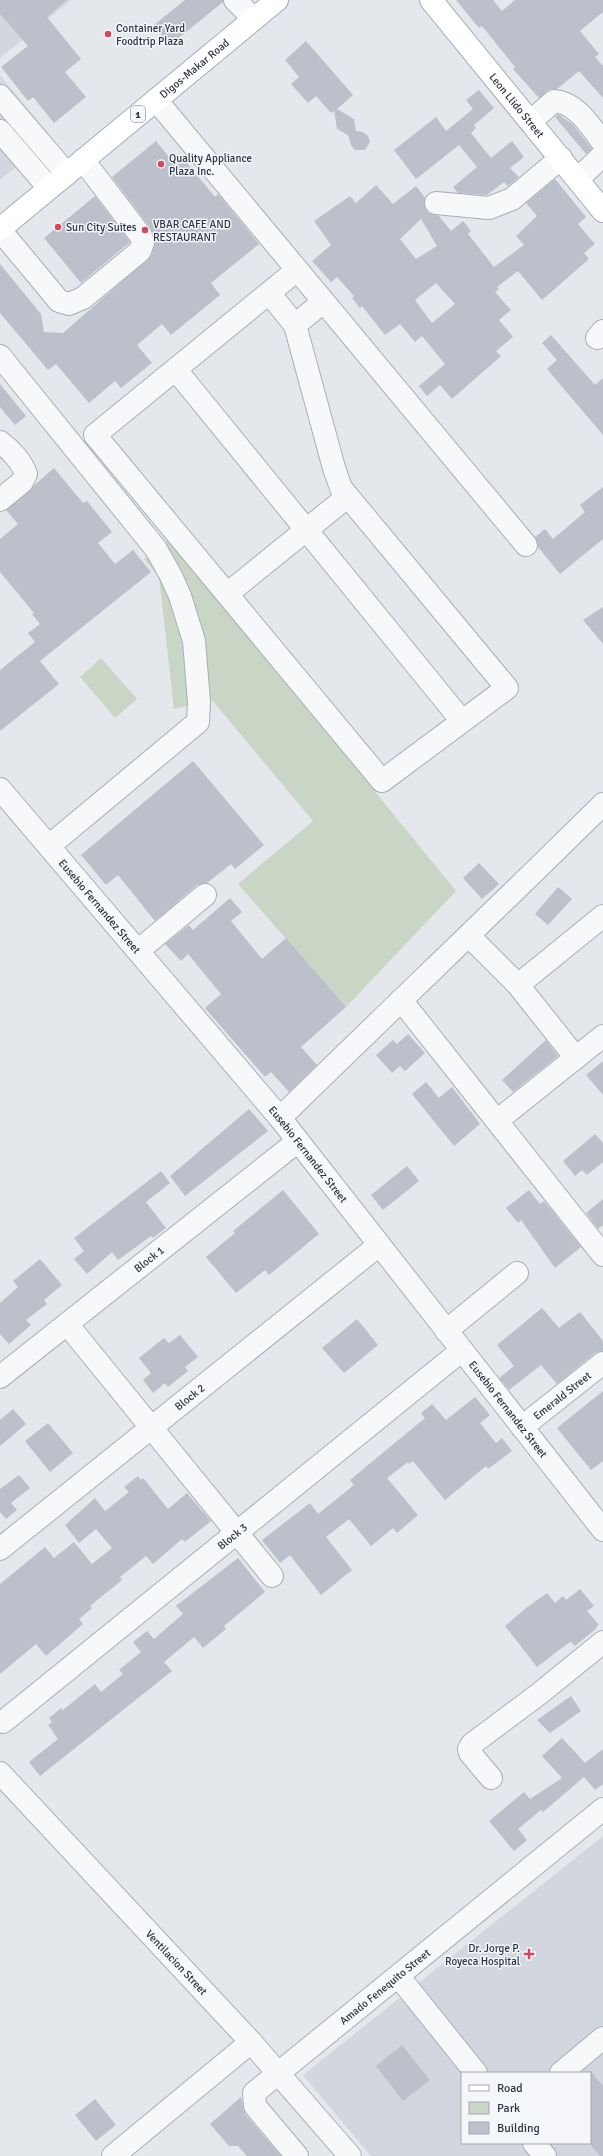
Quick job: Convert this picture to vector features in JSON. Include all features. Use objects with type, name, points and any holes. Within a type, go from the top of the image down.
[{"type":"main road","name":"Digos-Makar Road","points":[[0,230],[277,0]]},
{"type":"main road","name":"Leon Llido Street","points":[[431,0],[578,179],[600,200]]},
{"type":"street","points":[[234,0],[254,19]]},
{"type":"street","points":[[0,96],[67,174]]},
{"type":"street","points":[[156,100],[526,545]]},
{"type":"street","points":[[531,121],[554,101],[560,101],[580,114],[603,142]]},
{"type":"street","points":[[0,131],[49,188]]},
{"type":"street","points":[[578,179],[603,155]]},
{"type":"street","points":[[436,203],[489,208],[512,199],[561,158]]},
{"type":"street","points":[[0,230],[59,301],[69,304],[83,298],[140,251],[143,243],[141,236],[83,160]]},
{"type":"street","points":[[269,293],[295,325],[334,468],[341,488],[506,688],[382,781],[95,435],[297,270]]},
{"type":"street","points":[[295,325],[323,302]]},
{"type":"street","points":[[0,356],[156,549],[180,596],[194,641],[199,702],[198,722],[49,846]]},
{"type":"street","points":[[176,370],[462,721]]},
{"type":"street","points":[[0,442],[6,446],[24,467],[26,474],[22,482],[0,500]]},
{"type":"street","points":[[227,594],[307,531],[347,497]]},
{"type":"street","name":"Eusebio Fernandez Street","points":[[0,789],[139,950],[280,1118],[461,1351],[603,1530]]},
{"type":"street","points":[[280,1118],[469,936],[603,804]]},
{"type":"street","points":[[139,950],[205,895]]},
{"type":"street","points":[[518,985],[603,916]]},
{"type":"street","points":[[469,936],[518,985],[576,1058]]},
{"type":"street","points":[[401,1000],[498,1120],[603,1255]]},
{"type":"street","points":[[498,1120],[603,1036]]},
{"type":"street","name":"Block 1","points":[[0,1377],[298,1141]]},
{"type":"street","name":"Block 2","points":[[0,1549],[379,1245]]},
{"type":"street","points":[[446,1331],[517,1274]]},
{"type":"street","points":[[67,1324],[272,1576]]},
{"type":"street","name":"Block 3","points":[[3,1722],[461,1351]]},
{"type":"street","name":"Emerald Street","points":[[522,1428],[603,1363]]},
{"type":"street","points":[[491,1778],[470,1754],[469,1749],[472,1744],[539,1694],[603,1642]]},
{"type":"street","name":"Ventilacion Street","points":[[0,1773],[251,2042],[350,2156]]},
{"type":"street","name":"Amado Fenequito Street","points":[[297,2156],[255,2106],[254,2093],[278,2072],[399,1977],[603,1809]]},
{"type":"street","points":[[399,1977],[475,2072]]},
{"type":"street","points":[[562,2072],[603,2038]]},
{"type":"street","points":[[113,2156],[251,2042]]},
{"type":"street","points":[[535,2144],[545,2156]]},
{"type":"shaded area","points":[[0,0],[71,0],[0,58]]},
{"type":"shaded area","points":[[0,75],[52,138],[0,180]]},
{"type":"shaded area","name":"Dr. Jorge P. Royeca Hospital","points":[[603,1836],[603,2156],[371,2156],[303,2075]]},
{"type":"green space","points":[[169,539],[456,891],[346,1007],[238,884],[313,821],[212,700],[174,709],[159,577],[144,559]]},
{"type":"green space","points":[[101,658],[137,699],[115,718],[80,677]]},
{"type":"building","points":[[0,0],[67,0],[47,17],[81,59],[65,72],[86,97],[54,123],[33,97],[28,101],[1,67],[28,46],[0,14]]},
{"type":"building","points":[[185,0],[223,0],[223,2],[170,45],[154,25]]},
{"type":"building","points":[[456,0],[493,0],[502,11],[515,0],[603,0],[603,12],[580,31],[599,54],[595,57],[603,66],[603,98],[579,71],[557,89],[550,89],[539,98],[513,69],[515,67],[482,26],[479,28]]},
{"type":"building","points":[[306,41],[353,95],[337,109],[354,119],[356,131],[363,132],[368,136],[370,142],[365,150],[355,150],[351,145],[348,135],[337,129],[334,111],[331,113],[316,96],[308,103],[291,84],[299,77],[285,60]]},
{"type":"building","points":[[479,90],[494,108],[474,125],[476,128],[471,133],[491,158],[512,141],[524,157],[510,168],[519,177],[508,186],[504,182],[487,195],[458,193],[453,187],[477,167],[459,145],[416,179],[394,150],[436,117],[446,131],[473,109],[466,100]]},
{"type":"building","points":[[558,114],[573,125],[592,149],[586,154],[555,117]]},
{"type":"building","points":[[156,141],[173,162],[181,156],[215,197],[218,194],[259,244],[211,283],[220,295],[171,335],[162,324],[137,345],[152,363],[121,388],[115,381],[89,403],[56,364],[48,370],[0,313],[0,264],[41,314],[44,332],[63,333],[152,255],[155,240],[151,229],[112,177]]},
{"type":"building","points":[[555,179],[586,217],[578,224],[595,244],[584,253],[589,259],[542,300],[518,271],[497,287],[499,289],[495,292],[511,310],[499,320],[513,337],[496,351],[501,356],[452,399],[440,385],[427,396],[419,386],[445,364],[422,336],[415,342],[400,324],[385,335],[362,306],[360,308],[352,298],[354,296],[337,277],[331,282],[312,261],[331,245],[314,221],[350,196],[356,203],[376,185],[393,204],[416,186],[425,198],[425,208],[428,213],[439,216],[451,231],[463,221],[471,231],[468,234],[494,267],[524,245],[516,236],[537,216],[526,203]],"holes":[[[421,219],[437,246],[416,259],[400,239]],[[436,283],[455,304],[432,323],[415,300]]]},
{"type":"building","points":[[95,196],[130,242],[81,283],[44,238]]},
{"type":"building","points":[[551,335],[595,385],[603,378],[603,435],[547,369],[557,360],[542,343]]},
{"type":"building","points":[[0,384],[26,416],[15,425],[0,407]]},
{"type":"building","points":[[54,468],[83,503],[87,501],[112,532],[98,543],[115,564],[133,550],[151,572],[40,661],[59,684],[0,731],[0,670],[35,642],[28,633],[40,624],[32,614],[34,613],[0,572],[0,539],[18,524],[6,510]]},
{"type":"building","points":[[603,487],[603,539],[560,574],[538,547],[535,537],[545,529],[553,539],[585,512],[580,505]]},
{"type":"building","points":[[603,607],[603,644],[583,620]]},
{"type":"building","points":[[193,761],[264,845],[235,869],[231,864],[207,883],[197,885],[155,921],[118,875],[106,885],[81,855]]},
{"type":"building","points":[[479,863],[499,884],[482,899],[463,878]]},
{"type":"building","points":[[558,887],[572,899],[548,925],[535,914]]},
{"type":"building","points":[[230,898],[242,912],[231,921],[262,959],[286,938],[346,1007],[301,1047],[317,1065],[289,1092],[271,1072],[265,1077],[205,1008],[221,994],[188,954],[181,961],[165,944],[189,925],[193,930]]},
{"type":"building","points":[[408,1034],[425,1053],[405,1071],[400,1066],[392,1073],[376,1055],[393,1040],[397,1044]]},
{"type":"building","points":[[546,1040],[558,1056],[513,1092],[502,1080]]},
{"type":"building","points":[[603,1061],[603,1095],[586,1075]]},
{"type":"building","points":[[426,1082],[439,1098],[452,1087],[480,1124],[454,1146],[412,1094]]},
{"type":"building","points":[[249,1109],[268,1131],[185,1196],[170,1176]]},
{"type":"building","points":[[595,1134],[603,1143],[603,1162],[587,1175],[582,1170],[575,1176],[563,1161]]},
{"type":"building","points":[[407,1166],[419,1181],[383,1210],[371,1195]]},
{"type":"building","points":[[161,1171],[170,1183],[146,1202],[166,1228],[153,1238],[151,1236],[118,1260],[112,1252],[87,1274],[74,1259],[84,1251],[74,1238]]},
{"type":"building","points":[[283,1190],[319,1234],[269,1275],[265,1270],[236,1293],[206,1257],[235,1233],[233,1231]]},
{"type":"building","points":[[529,1190],[540,1204],[544,1201],[581,1247],[555,1268],[521,1220],[518,1223],[506,1208]]},
{"type":"building","points":[[603,1199],[603,1225],[598,1229],[586,1213]]},
{"type":"building","points":[[40,1259],[62,1285],[44,1300],[47,1304],[26,1320],[31,1325],[9,1344],[0,1334],[0,1303],[18,1287],[13,1281]]},
{"type":"building","points":[[542,1308],[559,1328],[580,1312],[603,1341],[603,1351],[595,1353],[557,1384],[541,1365],[509,1390],[499,1378],[514,1366],[497,1345]]},
{"type":"building","points":[[357,1319],[378,1345],[344,1373],[322,1348]]},
{"type":"building","points":[[180,1335],[198,1357],[185,1367],[188,1371],[168,1387],[165,1383],[153,1393],[143,1380],[151,1373],[139,1358],[164,1338],[169,1343]]},
{"type":"building","points":[[603,1391],[603,1461],[591,1470],[557,1428]]},
{"type":"building","points":[[475,1397],[490,1415],[480,1423],[496,1443],[502,1438],[512,1451],[488,1469],[486,1466],[445,1500],[413,1461],[409,1464],[408,1462],[387,1478],[418,1515],[397,1533],[393,1528],[371,1546],[349,1519],[326,1537],[352,1570],[321,1595],[290,1555],[280,1563],[262,1540],[310,1503],[318,1514],[354,1485],[350,1480],[425,1418],[421,1413],[432,1404],[446,1420]]},
{"type":"building","points":[[13,1409],[26,1424],[0,1446],[0,1420]]},
{"type":"building","points":[[48,1423],[73,1453],[50,1472],[25,1441]]},
{"type":"building","points":[[19,1475],[30,1488],[11,1503],[17,1510],[6,1519],[0,1512],[0,1489]]},
{"type":"building","points":[[138,1476],[141,1480],[143,1478],[168,1509],[187,1493],[211,1521],[185,1542],[182,1539],[153,1564],[146,1556],[120,1577],[122,1580],[90,1606],[92,1608],[79,1619],[83,1624],[46,1656],[36,1644],[0,1674],[0,1584],[45,1547],[54,1558],[74,1542],[92,1564],[112,1548],[96,1529],[79,1543],[65,1525],[95,1498],[105,1511],[129,1492],[124,1487]]},
{"type":"building","points":[[238,1558],[265,1592],[224,1626],[226,1629],[203,1648],[194,1637],[164,1662],[172,1671],[40,1776],[29,1762],[58,1739],[48,1725],[52,1722],[49,1718],[61,1708],[63,1710],[95,1684],[101,1692],[123,1674],[119,1670],[141,1652],[133,1642],[147,1631],[154,1639],[183,1614],[176,1606]]},
{"type":"building","points":[[580,1589],[594,1606],[587,1611],[599,1625],[575,1646],[571,1642],[567,1644],[537,1667],[505,1626],[547,1593],[555,1603],[563,1596],[566,1600]]},
{"type":"building","points":[[571,1696],[581,1711],[550,1733],[537,1720]]},
{"type":"building","points":[[562,1738],[585,1763],[603,1749],[603,1784],[595,1790],[584,1777],[543,1812],[541,1810],[518,1829],[527,1840],[514,1851],[489,1821],[524,1792],[530,1799],[562,1778],[542,1756]]},
{"type":"building","points":[[402,2045],[430,2080],[403,2101],[376,2066]]},
{"type":"building","points":[[590,2070],[603,2086],[603,2156],[600,2156],[590,2144]]},
{"type":"building","points":[[241,2097],[245,2114],[281,2156],[247,2156],[238,2146],[229,2146],[210,2124]]},
{"type":"building","points":[[95,2099],[116,2125],[96,2141],[75,2115]]},
{"type":"place","name":"Container Yard Foodtrip Plaza","points":[[108,34]]},
{"type":"place","name":"Quality Appliance Plaza Inc.","points":[[161,164]]},
{"type":"place","name":"Sun City Suites","points":[[58,227]]},
{"type":"place","name":"VBAR CAFE AND RESTAURANT","points":[[145,230]]},
{"type":"place","name":"Dr. Jorge P. Royeca Hospital","points":[[529,1954]]}]
